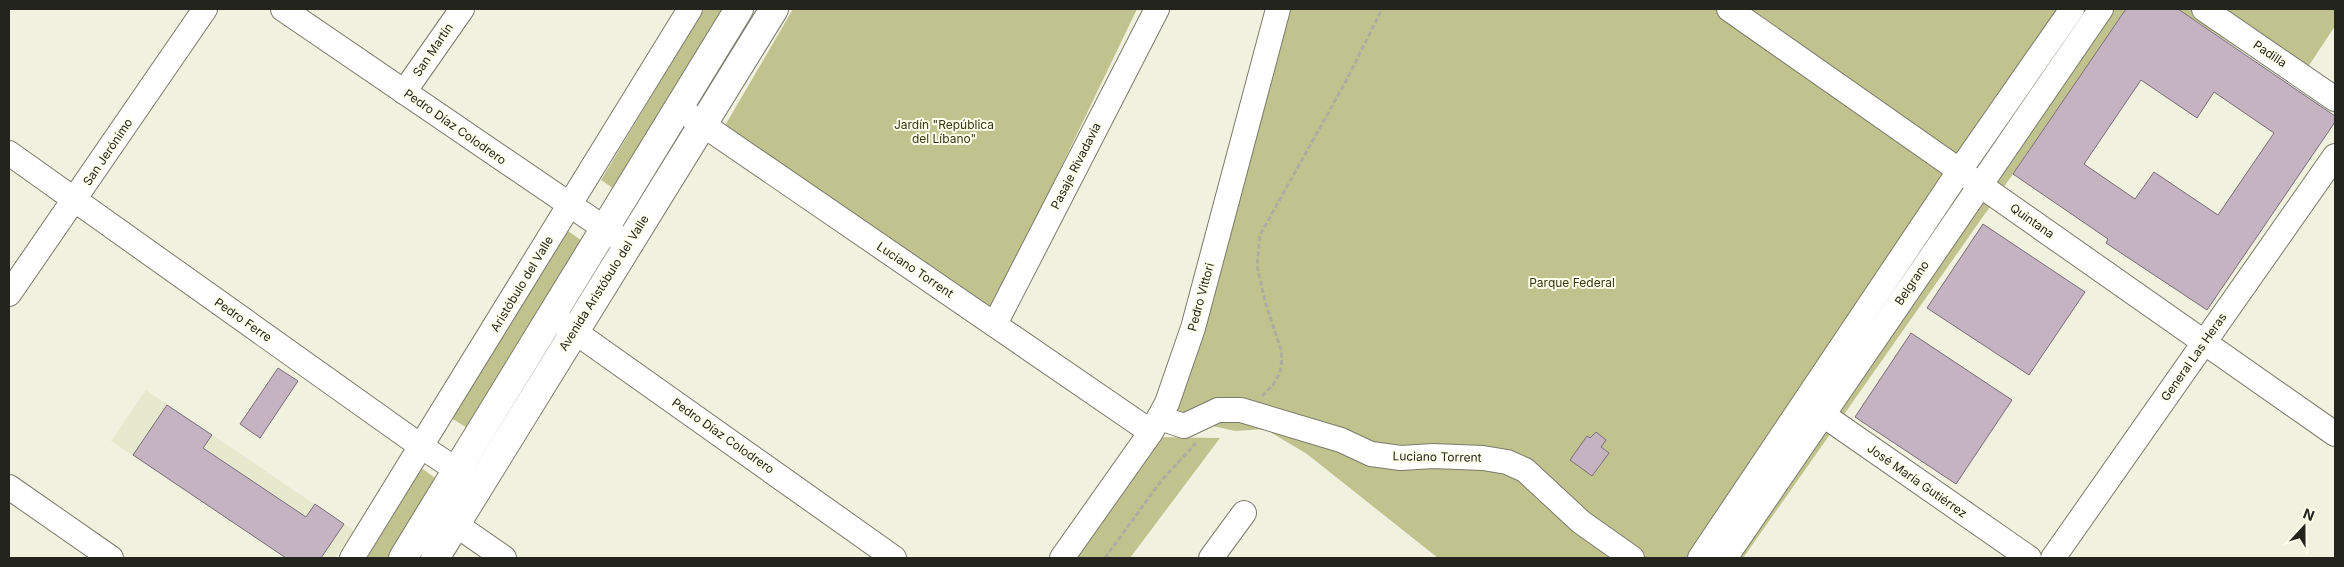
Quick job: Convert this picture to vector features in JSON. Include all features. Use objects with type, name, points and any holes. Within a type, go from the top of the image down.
[{"type":"main road","points":[[403,558],[739,9]]},
{"type":"main road","name":"Avenida Aristóbulo del Valle","points":[[435,558],[773,9]]},
{"type":"street","name":"San Jerónimo","points":[[9,294],[205,9]]},
{"type":"street","name":"Pedro Díaz Colodrero","points":[[283,9],[628,244]]},
{"type":"street","name":"San Martín","points":[[404,92],[462,9]]},
{"type":"street","name":"Aristóbulo del Valle","points":[[352,558],[690,9]]},
{"type":"street","name":"Pasaje Rivadavia","points":[[995,324],[1156,9]]},
{"type":"street","name":"Pedro Vittori","points":[[1062,558],[1156,425],[1193,328],[1278,9]]},
{"type":"street","name":"Quintana","points":[[1729,9],[2335,434]]},
{"type":"street","name":"Belgrano","points":[[1725,558],[1814,408],[1960,170],[2072,9]]},
{"type":"street","name":"Belgrano","points":[[1700,558],[1980,184],[2101,9]]},
{"type":"street","name":"Padilla","points":[[2204,9],[2335,99]]},
{"type":"street","name":"Luciano Torrent","points":[[679,107],[702,125],[995,324],[1156,425],[1184,426],[1218,410],[1241,410],[1341,440],[1371,454],[1401,458],[1432,456],[1483,458],[1507,462],[1524,470],[1581,522],[1632,558]]},
{"type":"street","name":"Pedro Ferre","points":[[9,153],[422,447],[480,485]]},
{"type":"street","name":"General Las Heras","points":[[2053,558],[2335,156]]},
{"type":"street","name":"Pedro Díaz Colodrero","points":[[551,315],[894,558]]},
{"type":"street","name":"José María Gutiérrez","points":[[1814,408],[2029,558]]},
{"type":"street","points":[[9,487],[110,558]]},
{"type":"street","points":[[433,509],[504,558]]},
{"type":"street","points":[[1210,558],[1244,513]]},
{"type":"path","points":[[1241,410],[1264,395],[1273,385],[1280,373],[1282,359],[1257,266],[1260,235],[1346,81],[1382,9]]},
{"type":"path","points":[[1105,558],[1161,481],[1197,442]]},
{"type":"shaded area","points":[[146,390],[354,531],[335,558],[286,558],[111,441]]},
{"type":"green space","points":[[704,9],[725,9],[617,191],[601,180]]},
{"type":"green space","name":"Jardín \"República del Líbano\"","points":[[793,9],[1137,9],[992,311],[723,129]]},
{"type":"green space","name":"Parque Federal","points":[[1285,9],[2126,9],[2013,174],[1743,558],[1438,558],[1307,454],[1265,429],[1235,431],[1168,416]]},
{"type":"green space","points":[[2178,9],[2335,9],[2335,26],[2306,70],[2242,51]]},
{"type":"green space","points":[[568,231],[585,243],[469,429],[451,418]]},
{"type":"green space","points":[[1156,437],[1220,438],[1130,558],[1068,558]]},
{"type":"green space","points":[[421,468],[438,480],[388,558],[364,558]]},
{"type":"building","points":[[2126,9],[2178,9],[2335,116],[2335,122],[2207,310],[2106,243],[2108,239],[2013,174]],"holes":[[[2141,80],[2197,118],[2214,92],[2274,133],[2218,215],[2154,172],[2135,199],[2084,164]]]},
{"type":"building","points":[[1983,224],[2085,292],[2029,375],[1927,308]]},
{"type":"building","points":[[1911,333],[2012,400],[1956,484],[1855,417]]},
{"type":"building","points":[[278,368],[298,381],[260,438],[240,424]]},
{"type":"building","points":[[167,405],[212,435],[203,448],[306,517],[315,504],[344,524],[321,558],[286,558],[133,455]]},
{"type":"building","points":[[1596,432],[1606,440],[1601,447],[1609,453],[1592,476],[1570,460],[1587,436],[1590,438]]}]
